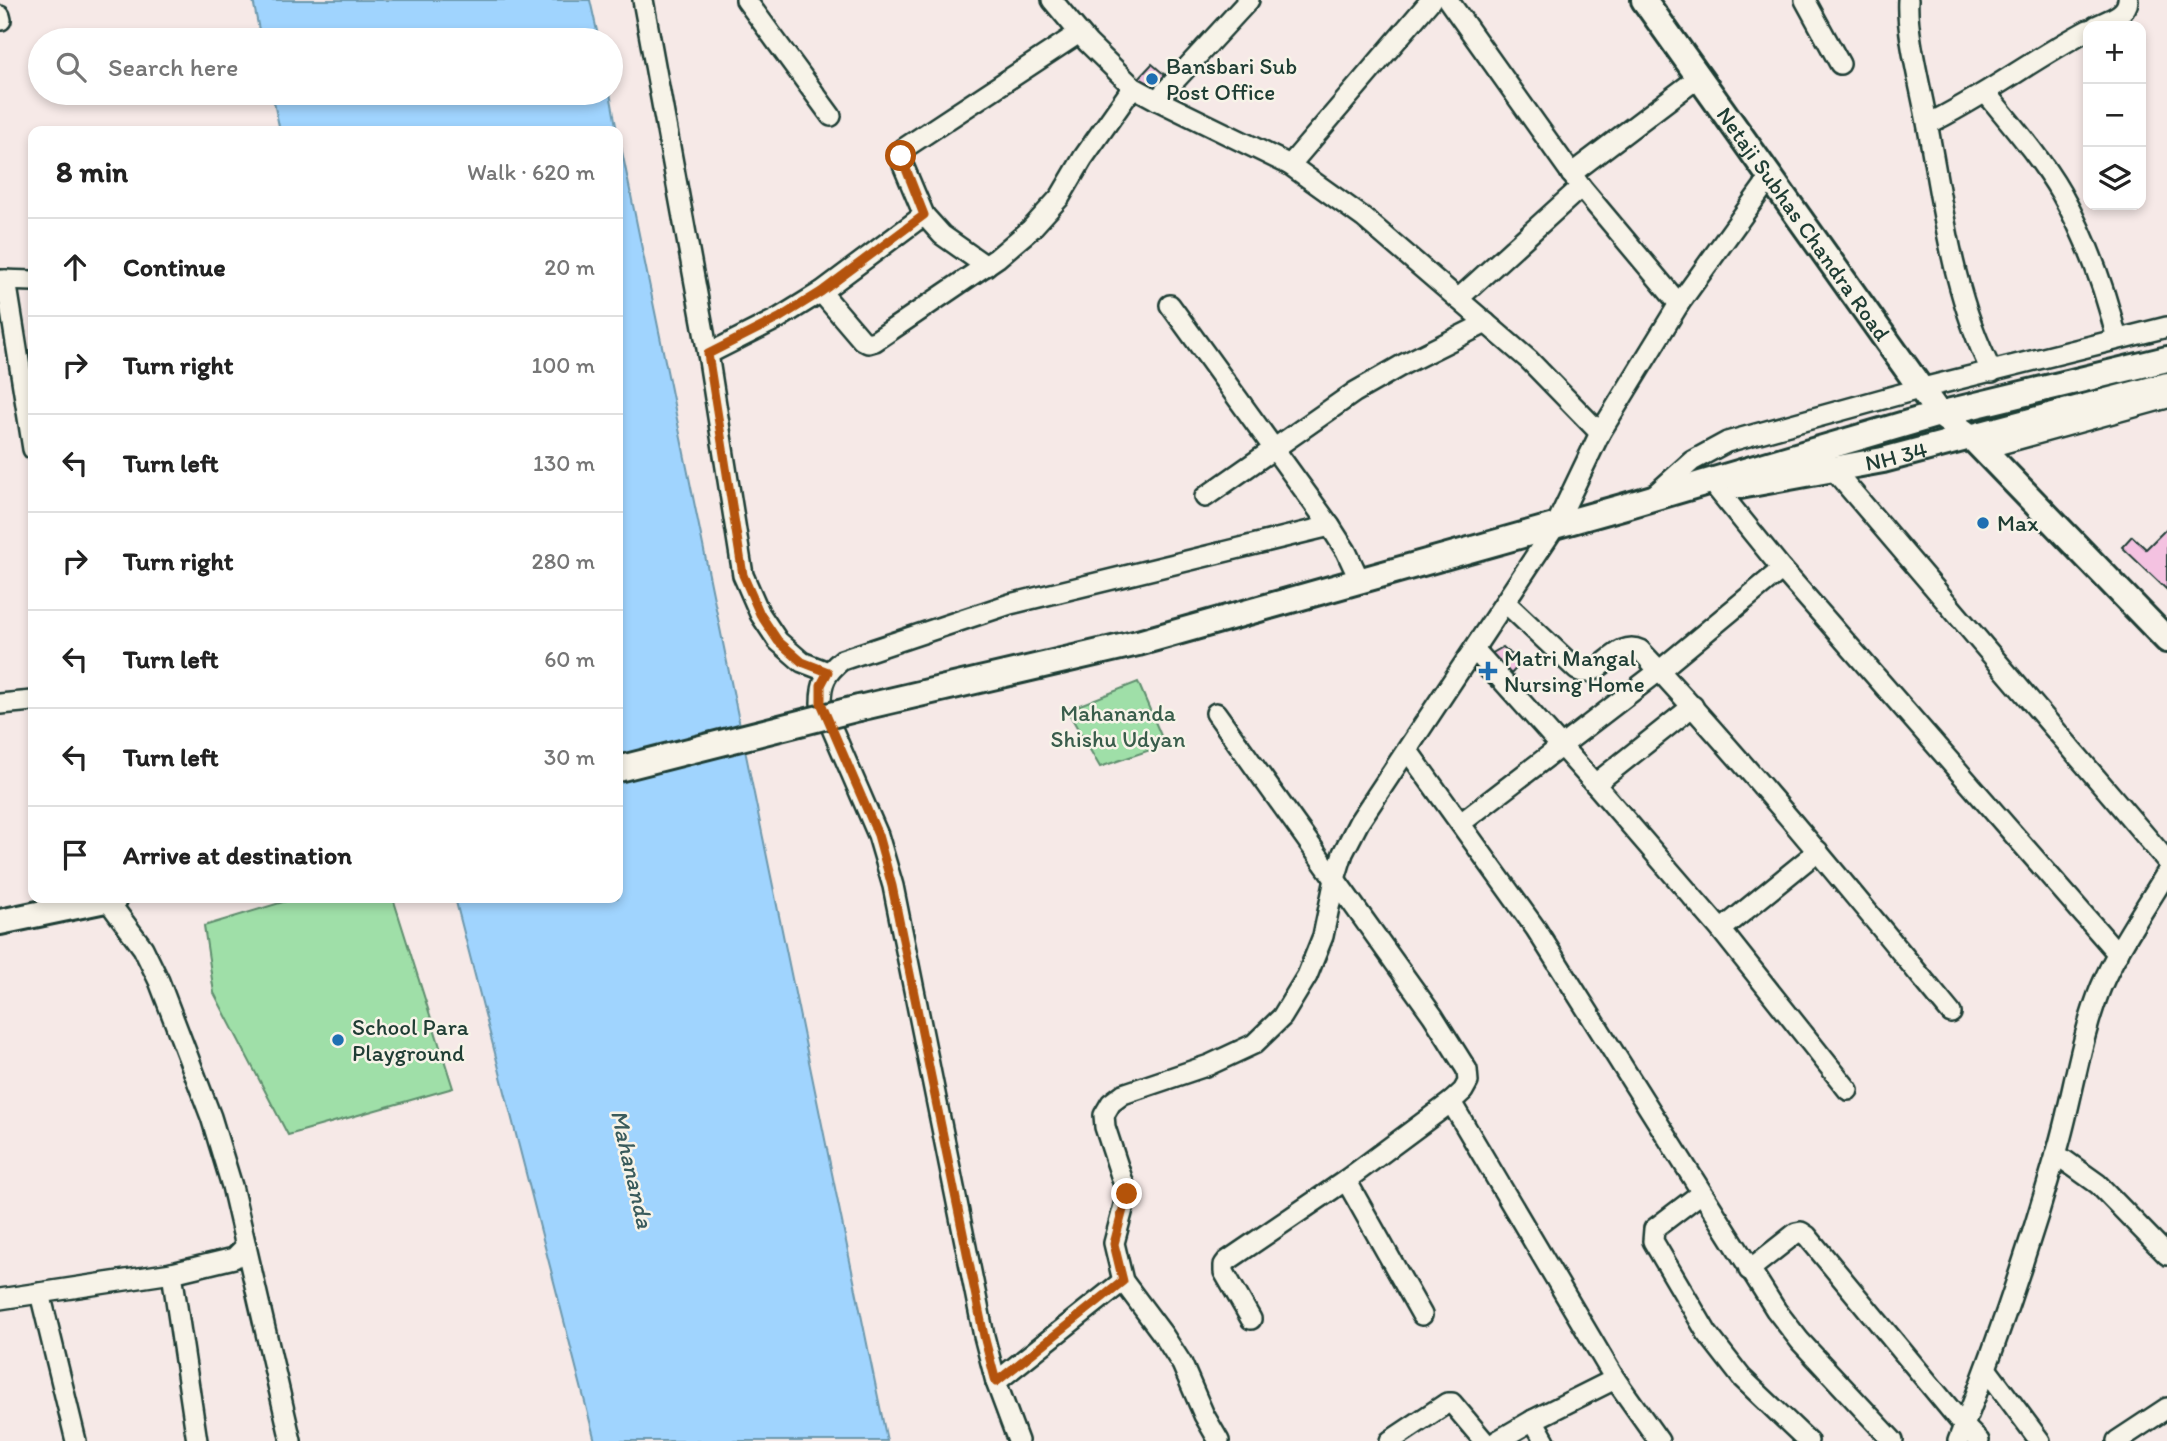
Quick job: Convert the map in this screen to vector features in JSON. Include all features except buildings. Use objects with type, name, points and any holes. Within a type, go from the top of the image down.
[{"type":"main road","name":"Netaji Subhas Chandra Road","points":[[1644,0],[1939,414],[1977,443],[2167,640]]},
{"type":"main road","points":[[623,768],[859,708],[1138,643],[1622,507],[1939,414],[2167,359]]},
{"type":"main road","name":"NH 34","points":[[1622,507],[1977,443],[2167,385]]},
{"type":"main road","points":[[0,922],[87,903]]},
{"type":"street","points":[[643,0],[708,354],[743,575],[760,614],[778,641],[802,662],[828,672]]},
{"type":"street","points":[[746,0],[831,117]]},
{"type":"street","points":[[1052,0],[1079,33],[1133,86],[1290,164],[1364,218],[1529,360],[1600,433]]},
{"type":"street","points":[[1157,100],[1249,0]]},
{"type":"street","points":[[1290,164],[1430,0]]},
{"type":"street","points":[[1448,0],[1576,180],[1679,304]]},
{"type":"street","points":[[1805,0],[1840,64]]},
{"type":"street","points":[[1908,0],[1914,53],[1942,209],[1960,285],[1983,355],[1992,372]]},
{"type":"street","points":[[2106,21],[2124,12],[2128,0]]},
{"type":"street","points":[[986,266],[942,235],[924,215],[903,165],[903,149],[1079,33]]},
{"type":"street","points":[[1928,124],[1986,93],[2055,47],[2083,33]]},
{"type":"street","points":[[1458,299],[1576,180],[1699,77]]},
{"type":"street","points":[[821,292],[862,340],[875,341],[986,266],[1031,229],[1060,197],[1133,86]]},
{"type":"street","points":[[1986,93],[2060,193],[2088,250],[2117,339]]},
{"type":"street","points":[[1219,1441],[1203,1415],[1182,1364],[1123,1281],[1114,1244],[1127,1194],[1105,1128],[1104,1115],[1111,1103],[1123,1094],[1209,1065],[1254,1044],[1282,1017],[1311,966],[1323,936],[1343,853],[1359,822],[1556,525],[1600,433],[1679,304],[1769,178]]},
{"type":"street","points":[[708,354],[779,318],[821,292],[924,215]]},
{"type":"street","points":[[28,281],[3,280],[28,421]]},
{"type":"street","points":[[1170,305],[1330,526],[1360,581]]},
{"type":"street","points":[[1205,497],[1355,392],[1486,323]]},
{"type":"street","points":[[1652,498],[1692,461],[1727,442],[1919,389],[2167,327]]},
{"type":"street","points":[[1977,443],[2167,398]]},
{"type":"street","points":[[1833,469],[2167,861]]},
{"type":"street","points":[[1718,489],[1783,569],[2118,954]]},
{"type":"street","points":[[1018,1441],[996,1382],[981,1324],[892,886],[878,835],[821,703],[821,685],[828,672],[842,660],[1010,604],[1330,526]]},
{"type":"street","points":[[1461,823],[1659,671],[1783,569]]},
{"type":"street","points":[[1506,603],[1583,673],[1591,671],[1626,647],[1640,650],[1693,706],[1818,851],[1951,1013]]},
{"type":"street","points":[[1474,649],[1721,930],[1849,1090]]},
{"type":"street","points":[[0,704],[28,701]]},
{"type":"street","points":[[1595,784],[1693,706]]},
{"type":"street","points":[[1216,713],[1433,1016],[1467,1070],[1468,1082],[1451,1102],[1346,1180],[1224,1265],[1224,1272],[1251,1319]]},
{"type":"street","points":[[1408,751],[1536,929],[1749,1270],[1800,1341],[1894,1441]]},
{"type":"street","points":[[1721,930],[1818,851]]},
{"type":"street","points":[[1961,1434],[1987,1370],[2056,1154],[2102,985],[2167,872]]},
{"type":"street","points":[[113,903],[143,948],[159,981],[211,1117],[232,1186],[291,1441]]},
{"type":"street","points":[[1451,1102],[1615,1379],[1659,1441]]},
{"type":"street","points":[[2056,1154],[2098,1184],[2167,1255]]},
{"type":"street","points":[[1346,1180],[1422,1315]]},
{"type":"street","points":[[1700,1194],[1654,1229],[1653,1241],[1707,1333],[1742,1378],[1808,1441]]},
{"type":"street","points":[[1749,1270],[1796,1233],[1801,1232],[1807,1236],[1961,1434],[1979,1441]]},
{"type":"street","points":[[0,1299],[172,1273],[234,1258],[246,1246]]},
{"type":"street","points":[[172,1273],[197,1441]]},
{"type":"street","points":[[996,1382],[1123,1281]]},
{"type":"street","points":[[40,1293],[76,1441]]},
{"type":"street","points":[[1987,1370],[2040,1441]]},
{"type":"street","points":[[1497,1441],[1615,1379]]},
{"type":"street","points":[[1390,1441],[1447,1403],[1452,1403],[1484,1441]]},
{"type":"street","points":[[2118,1441],[2167,1408]]},
{"type":"street","points":[[1533,1420],[1545,1441]]},
{"type":"green space","name":"Mahananda Shishu Udyan","points":[[1138,682],[1165,745],[1100,767],[1067,710]]},
{"type":"green space","name":"School Para Playground","points":[[280,903],[395,903],[453,1088],[288,1135],[214,993],[204,926]]},
{"type":"water","points":[[253,0],[590,0],[596,28],[259,28]]},
{"type":"water","points":[[275,105],[612,105],[616,126],[279,126]]},
{"type":"water","name":"Mahananda","points":[[623,156],[887,1441],[595,1441],[456,903],[623,903]]},
{"type":"place","name":"Bansbari Sub Post Office","points":[[1152,79]]},
{"type":"place","name":"Max","points":[[1983,523]]},
{"type":"place","name":"Matri Mangal Nursing Home","points":[[1488,671]]},
{"type":"place","name":"School Para Playground","points":[[338,1040]]},
{"type":"route","points":[[901,156],[924,215],[821,292],[779,318],[708,354],[743,575],[760,614],[778,641],[802,662],[828,672],[821,685],[821,703],[878,835],[892,886],[984,1336],[996,1382],[1123,1281],[1114,1244],[1127,1194]]}]
